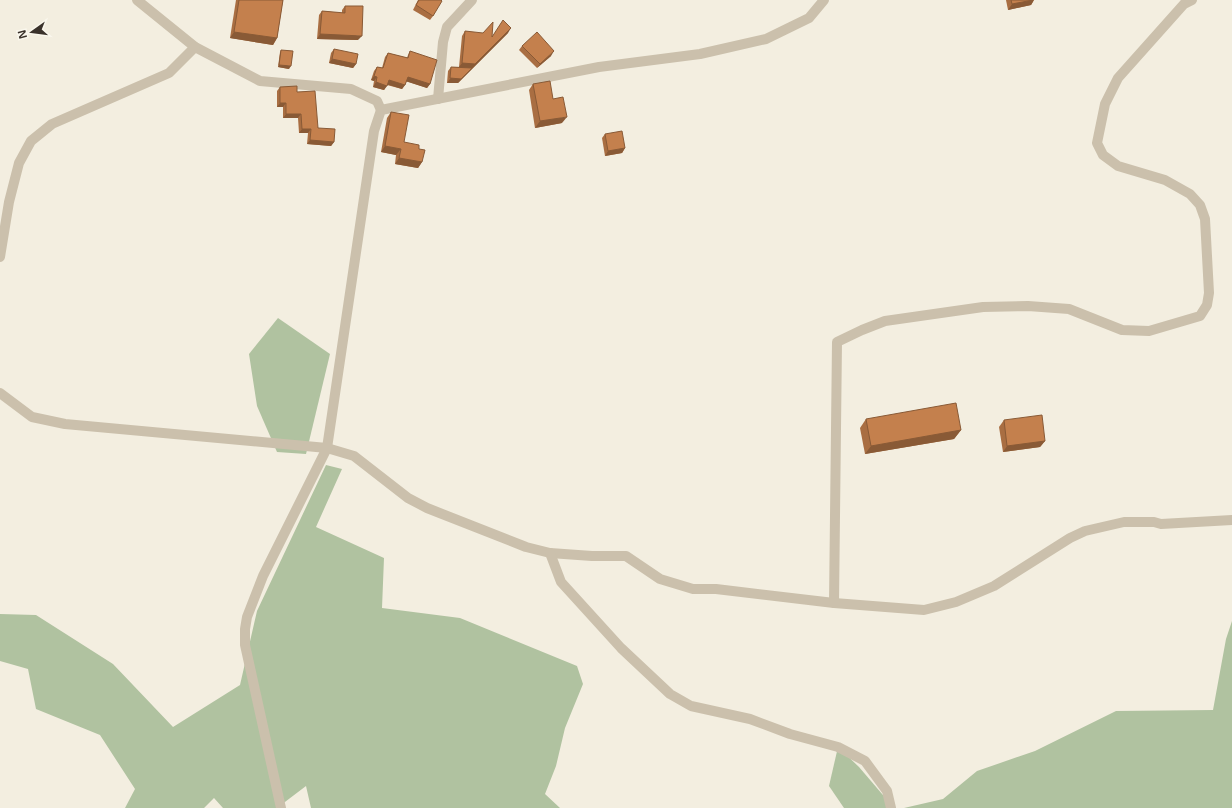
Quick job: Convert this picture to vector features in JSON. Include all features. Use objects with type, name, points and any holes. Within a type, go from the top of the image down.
[{"type":"street","points":[[137,0],[195,46],[260,81],[351,89],[377,101],[381,110],[374,131],[327,448],[263,576],[247,617],[245,629],[245,645],[281,808]]},
{"type":"street","points":[[438,99],[447,27],[472,0]]},
{"type":"street","points":[[381,110],[599,67],[700,54],[766,39],[809,18],[824,0]]},
{"type":"street","points":[[834,603],[837,342],[885,321],[983,307],[1028,306],[1069,309],[1122,330],[1149,331],[1200,316],[1206,305],[1209,293],[1205,219],[1200,205],[1190,194],[1165,180],[1118,166],[1103,155],[1097,143],[1105,104],[1118,78],[1184,4],[1192,0]]},
{"type":"street","points":[[0,257],[10,196],[19,163],[31,141],[52,124],[169,72],[195,46]]},
{"type":"street","points":[[0,393],[32,417],[65,424],[327,448],[354,456],[408,498],[427,508],[513,543],[550,553],[592,556],[626,556],[660,579],[693,589],[716,589],[834,603],[924,610],[956,602],[994,586],[1070,538],[1085,532],[1124,522],[1154,522],[1161,524],[1232,520]]},
{"type":"street","points":[[550,553],[561,582],[636,663],[670,694],[691,706],[750,719],[790,734],[838,748],[864,761],[887,791],[891,808]]},
{"type":"green space","points":[[278,318],[330,354],[306,454],[277,452],[257,406],[249,354]]},
{"type":"green space","points":[[326,465],[342,469],[316,527],[384,558],[382,608],[460,618],[577,666],[583,684],[565,728],[556,766],[545,794],[560,808],[311,808],[306,786],[277,808],[223,808],[214,798],[204,808],[125,808],[135,789],[100,735],[36,709],[28,669],[0,661],[0,614],[36,615],[113,664],[173,727],[240,685],[257,611]]},
{"type":"green space","points":[[1232,621],[1232,808],[904,808],[943,799],[977,771],[1035,751],[1116,711],[1213,710],[1226,639]]},
{"type":"green space","points":[[838,747],[859,767],[894,808],[844,808],[829,786]]},
{"type":"building","points":[[239,0],[283,0],[277,38],[234,32]]},
{"type":"building","points":[[419,0],[442,1],[433,16],[416,5]]},
{"type":"building","points":[[1011,0],[1033,0],[1012,4]]},
{"type":"building","points":[[345,6],[363,6],[362,36],[320,34],[322,11],[345,13]]},
{"type":"building","points":[[503,20],[511,28],[475,64],[462,63],[465,31],[483,33],[493,22],[492,37]]},
{"type":"building","points":[[537,32],[554,51],[540,64],[522,46]]},
{"type":"building","points":[[334,49],[358,54],[356,64],[332,59]]},
{"type":"building","points":[[281,50],[293,51],[291,66],[279,65]]},
{"type":"building","points":[[410,51],[437,60],[430,84],[408,77],[405,85],[389,80],[387,86],[376,82],[377,77],[374,76],[377,67],[383,68],[388,53],[408,58]]},
{"type":"building","points":[[451,67],[472,68],[461,79],[450,78]]},
{"type":"building","points":[[550,81],[553,99],[563,97],[567,117],[540,121],[533,84]]},
{"type":"building","points":[[297,86],[297,92],[315,91],[318,128],[335,129],[334,142],[310,140],[311,129],[302,129],[301,114],[286,114],[286,103],[280,103],[280,87]]},
{"type":"building","points":[[391,112],[409,115],[404,142],[419,145],[419,149],[425,150],[422,162],[399,158],[401,149],[385,146]]},
{"type":"building","points":[[622,131],[625,148],[608,151],[605,134]]},
{"type":"building","points":[[956,403],[961,430],[871,446],[866,419]]},
{"type":"building","points":[[1042,415],[1045,441],[1007,446],[1004,420]]}]
